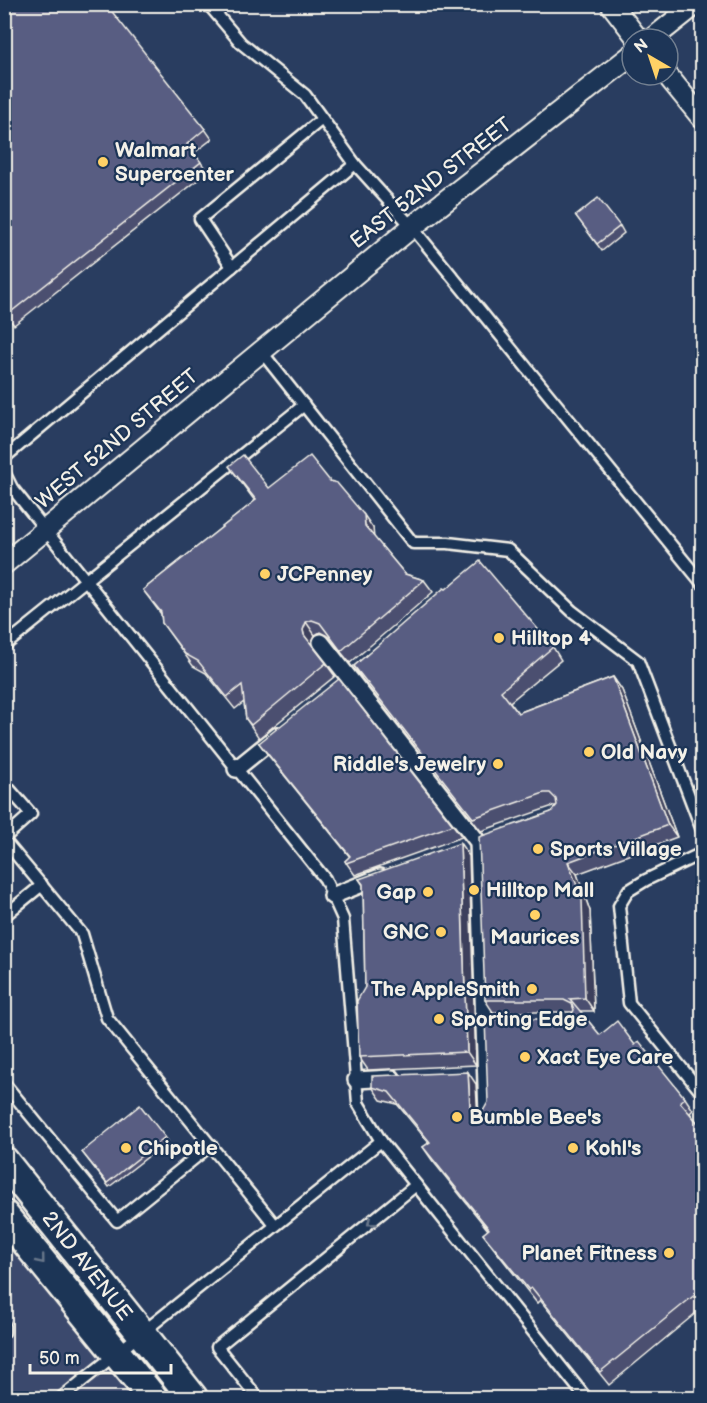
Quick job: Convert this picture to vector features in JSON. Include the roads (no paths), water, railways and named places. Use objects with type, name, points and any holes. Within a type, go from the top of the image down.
[{"type":"main road","name":"2ND AVENUE","points":[[4,1161],[193,1398]]},
{"type":"main road","name":"2ND AVENUE","points":[[4,1215],[153,1398]]},
{"type":"street","points":[[611,4],[629,27]]},
{"type":"street","points":[[667,27],[696,4]]},
{"type":"street","name":"EAST 52ND STREET","points":[[261,351],[412,227],[620,64]]},
{"type":"street","points":[[677,87],[702,118]]},
{"type":"street","name":"WEST 52ND STREET","points":[[4,564],[261,351]]},
{"type":"street","points":[[321,642],[478,842],[489,1022],[480,1074],[487,1115]]},
{"type":"street","points":[[236,768],[293,723]]},
{"type":"street","points":[[332,896],[393,872]]},
{"type":"street","points":[[356,1080],[404,1077]]},
{"type":"lane","points":[[208,4],[241,43],[305,95],[355,164],[412,227],[702,583]]},
{"type":"lane","points":[[232,267],[200,219],[322,119]]},
{"type":"lane","points":[[4,458],[355,164]]},
{"type":"lane","points":[[261,351],[413,543],[448,543],[508,550],[572,611],[638,661],[702,830]]},
{"type":"lane","points":[[4,646],[304,405]]},
{"type":"lane","points":[[4,472],[12,488],[325,879],[344,920],[358,1103],[381,1141],[586,1398]]},
{"type":"lane","points":[[4,783],[31,814],[4,839],[82,934],[107,1018],[275,1224]]},
{"type":"lane","points":[[702,853],[646,879],[628,891],[619,906],[629,1003],[702,1093]]},
{"type":"lane","points":[[4,915],[42,885]]},
{"type":"lane","points":[[4,1083],[117,1221],[211,1145]]},
{"type":"lane","points":[[61,1398],[381,1141]]},
{"type":"lane","points":[[258,1398],[216,1347],[416,1185]]},
{"type":"lane","points":[[4,1325],[4,1332]]},
{"type":"place","name":"Walmart Supercenter","points":[[103,162]]},
{"type":"place","name":"JCPenney","points":[[265,574]]},
{"type":"place","name":"Hilltop 4","points":[[499,638]]},
{"type":"place","name":"Old Navy","points":[[589,752]]},
{"type":"place","name":"Riddle's Jewelry","points":[[498,764]]},
{"type":"place","name":"Sports Village","points":[[538,849]]},
{"type":"place","name":"Hilltop Mall","points":[[474,890]]},
{"type":"place","name":"Gap","points":[[428,892]]},
{"type":"place","name":"Maurices","points":[[535,915]]},
{"type":"place","name":"GNC","points":[[441,932]]},
{"type":"place","name":"The AppleSmith","points":[[532,989]]},
{"type":"place","name":"Sporting Edge","points":[[439,1019]]},
{"type":"place","name":"Xact Eye Care","points":[[525,1057]]},
{"type":"place","name":"Bumble Bee's","points":[[457,1117]]},
{"type":"place","name":"Chipotle","points":[[126,1148]]},
{"type":"place","name":"Kohl's","points":[[573,1148]]},
{"type":"place","name":"Planet Fitness","points":[[669,1253]]}]
